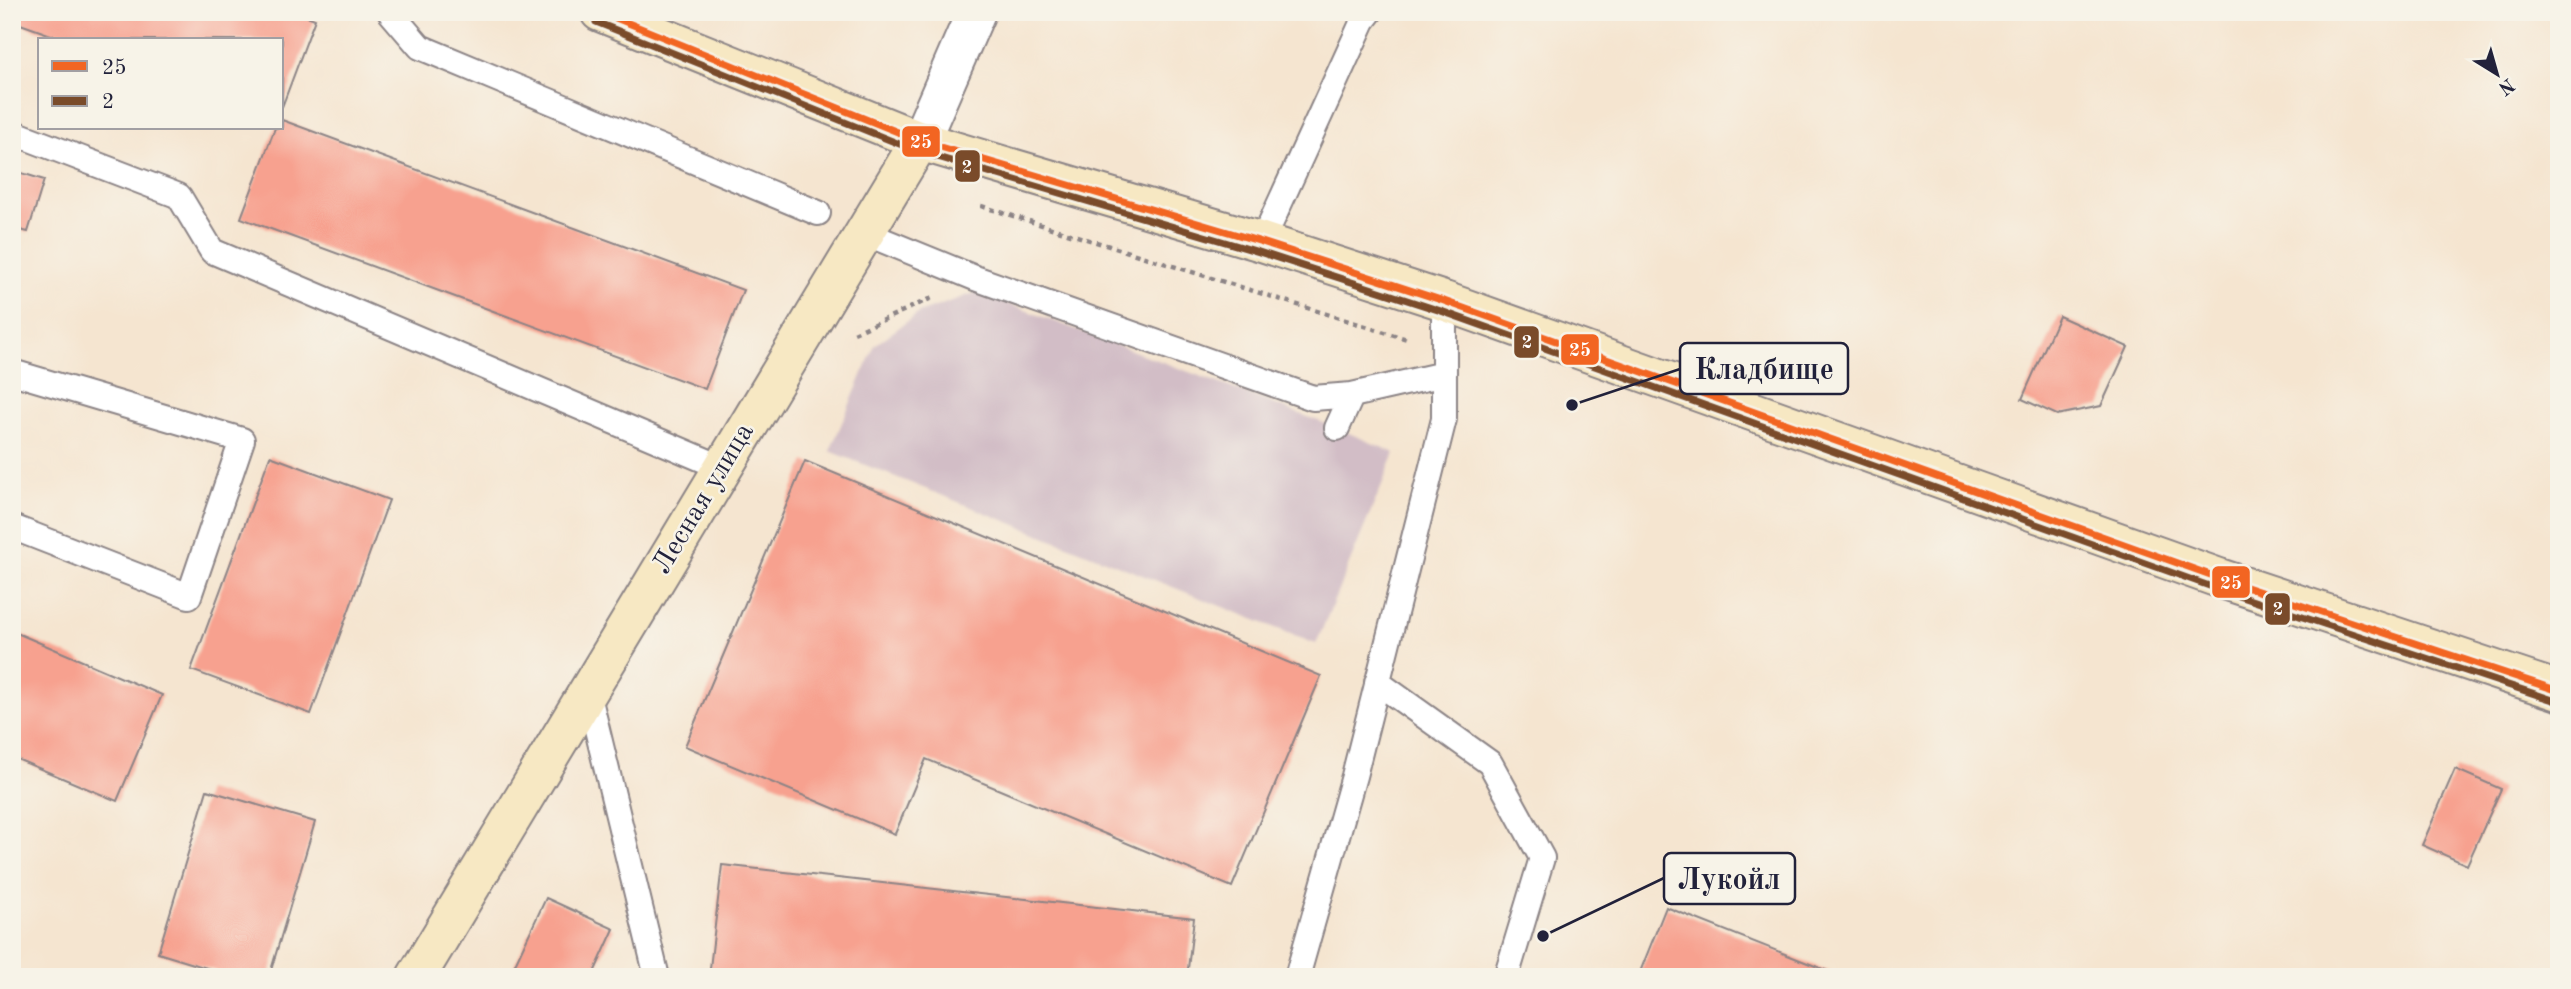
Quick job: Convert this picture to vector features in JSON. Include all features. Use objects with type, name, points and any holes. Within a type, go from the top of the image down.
[{"type":"street","points":[[600,12],[920,141],[1262,242],[1444,301],[2219,578],[2559,691]]},
{"type":"street","name":"Лесная улица","points":[[416,977],[920,141],[976,12]]},
{"type":"lane","points":[[390,12],[420,47],[818,213]]},
{"type":"lane","points":[[1262,242],[1363,20],[1370,12]]},
{"type":"lane","points":[[12,132],[179,196],[212,250],[723,468]]},
{"type":"lane","points":[[865,233],[975,278],[1007,296],[1231,379],[1313,398],[1352,395],[1444,362]]},
{"type":"lane","points":[[1297,977],[1354,776],[1444,419],[1444,301]]},
{"type":"lane","points":[[12,372],[242,440],[190,596],[12,527]]},
{"type":"lane","points":[[1336,428],[1352,395]]},
{"type":"lane","points":[[1377,682],[1490,762],[1542,858],[1506,977]]},
{"type":"lane","points":[[587,692],[657,977]]},
{"type":"path","points":[[980,206],[1444,362]]},
{"type":"path","points":[[844,338],[975,278]]},
{"type":"shaded area","points":[[977,292],[1337,428],[1395,453],[1316,644],[830,451],[875,345],[919,313]]},
{"type":"building","points":[[12,12],[296,12],[315,19],[284,102],[284,38],[59,38],[12,21]]},
{"type":"building","points":[[284,121],[743,290],[705,389],[241,218],[274,130],[284,130]]},
{"type":"building","points":[[12,170],[44,180],[28,232],[12,228]]},
{"type":"building","points":[[2059,316],[2128,347],[2101,406],[2057,415],[2022,399]]},
{"type":"building","points":[[270,456],[389,500],[311,714],[191,670]]},
{"type":"building","points":[[805,461],[1321,676],[1232,887],[926,759],[895,834],[685,746]]},
{"type":"building","points":[[12,631],[162,695],[117,801],[12,757]]},
{"type":"building","points":[[2455,769],[2501,789],[2467,865],[2422,845]]},
{"type":"building","points":[[207,790],[315,822],[269,977],[236,977],[158,953]]},
{"type":"building","points":[[722,865],[1194,918],[1187,977],[709,977]]},
{"type":"building","points":[[546,898],[614,929],[592,977],[509,977]]},
{"type":"building","points":[[1666,907],[1843,977],[1638,977]]},
{"type":"transit line","name":"25","points":[[601,12],[920,141],[1262,242],[1444,301],[2219,578],[2559,691]]},
{"type":"transit line","name":"2","points":[[596,22],[917,151],[1259,252],[1441,311],[2215,588],[2556,701]]},
{"type":"place","name":"Кладбище","points":[[1572,405]]},
{"type":"place","name":"Лукойл","points":[[1543,936]]}]
